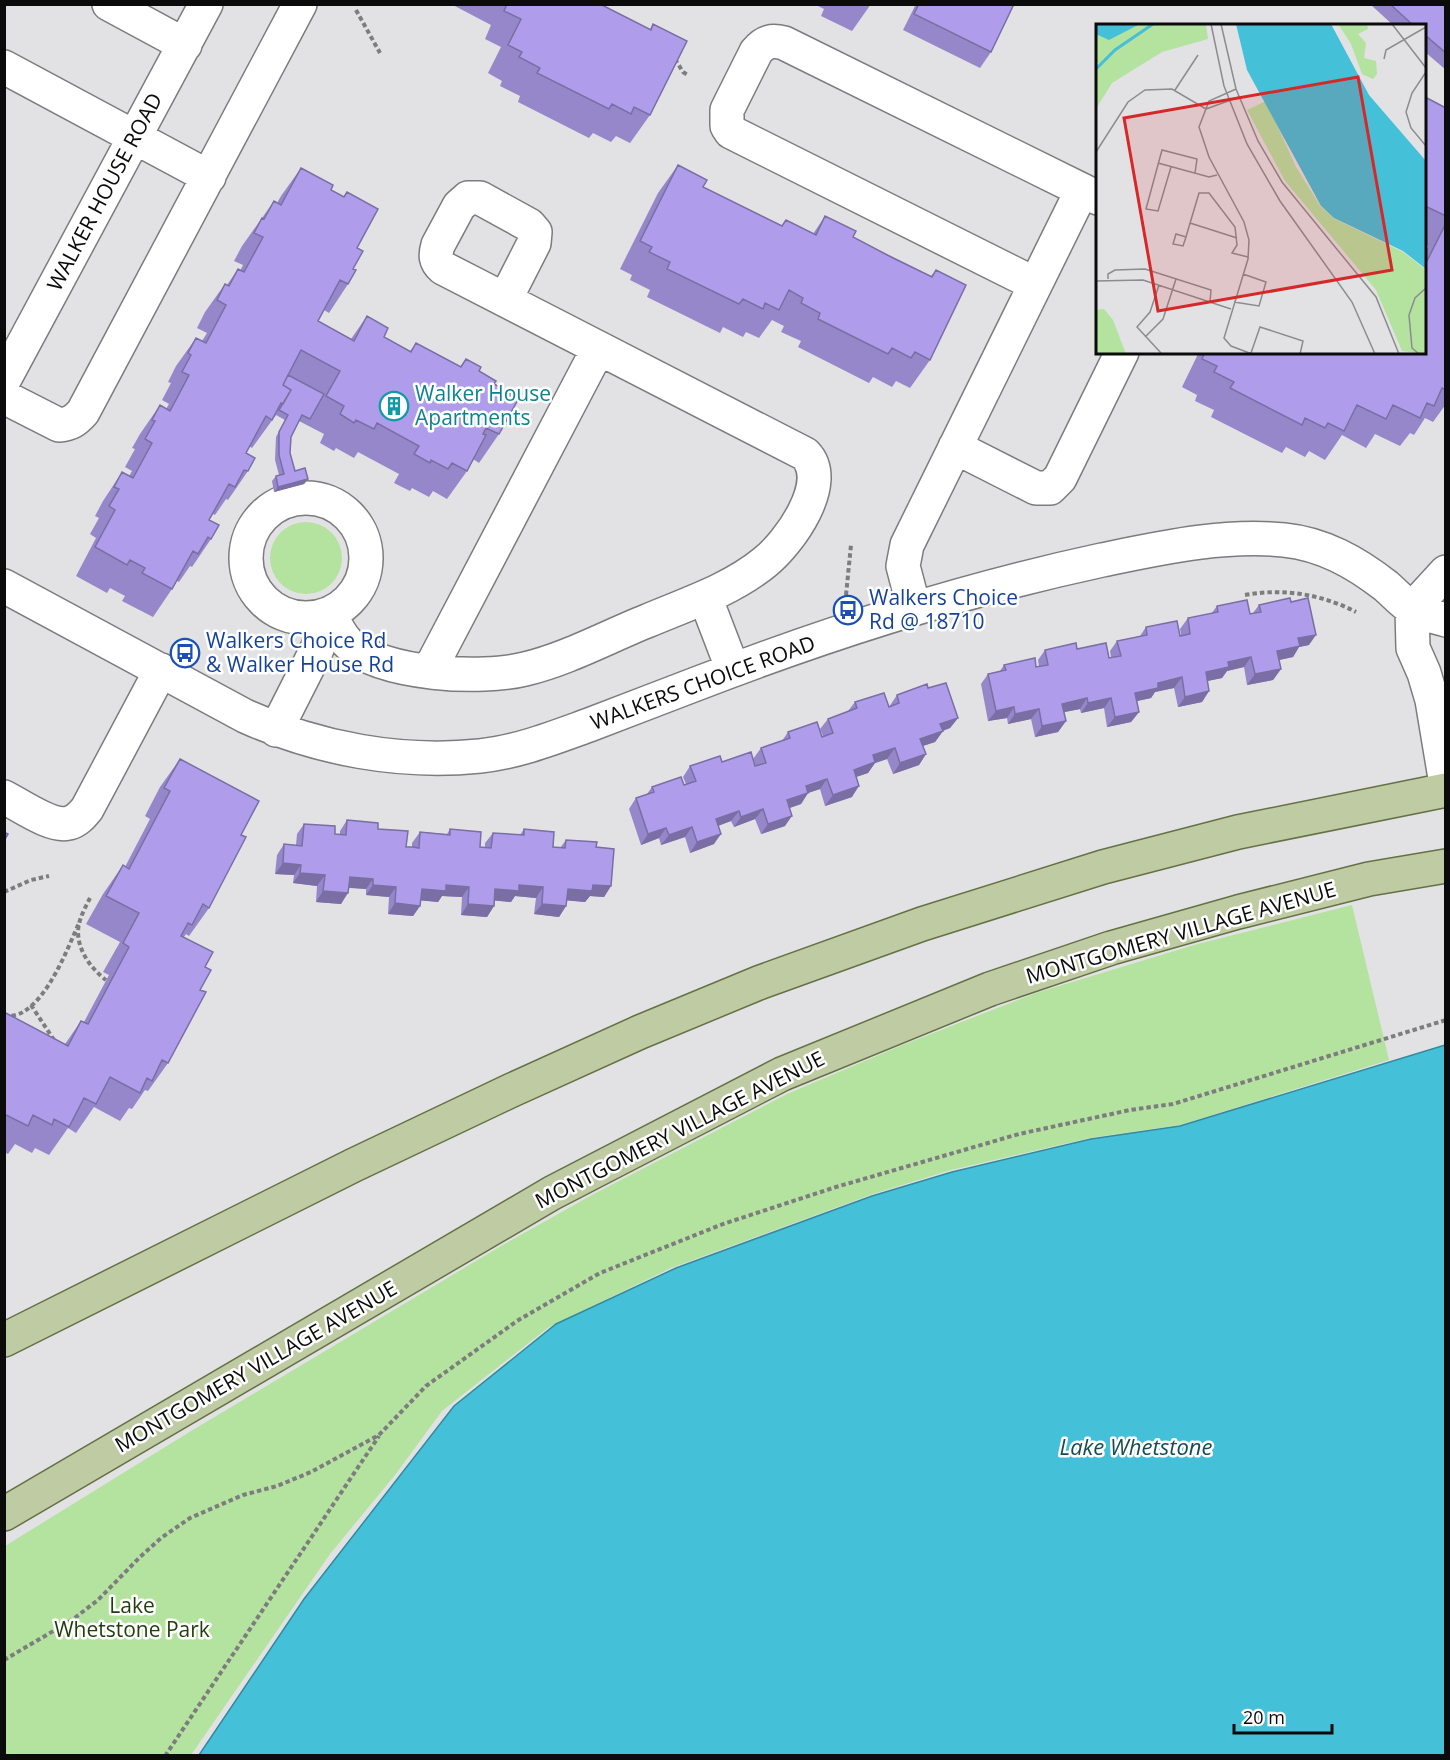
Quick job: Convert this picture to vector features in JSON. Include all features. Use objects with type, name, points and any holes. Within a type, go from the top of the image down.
[{"type":"main road","points":[[4,1340],[501,1095],[640,1032],[761,982],[922,924],[1102,867],[1238,832],[1446,790]]},
{"type":"main road","name":"MONTGOMERY VILLAGE AVENUE","points":[[4,1514],[552,1193],[782,1074],[990,989],[1111,948],[1238,912],[1369,879],[1446,866]]},
{"type":"street","points":[[110,4],[185,45]]},
{"type":"street","name":"WALKER HOUSE ROAD","points":[[4,380],[206,4]]},
{"type":"street","points":[[4,397],[59,424],[68,424],[76,420],[209,177],[300,4]]},
{"type":"street","points":[[914,608],[904,572],[905,550],[1035,284],[1090,194],[784,43],[769,41],[761,45],[727,110],[727,126],[731,132],[1035,284]]},
{"type":"street","points":[[4,67],[209,177]]},
{"type":"street","points":[[276,730],[313,657],[330,613],[342,636],[355,648],[387,662],[429,671],[479,675],[526,669],[705,597],[764,564],[781,548],[794,529],[813,491],[815,480],[812,463],[800,450],[505,300]]},
{"type":"street","points":[[429,671],[598,349]]},
{"type":"street","points":[[955,447],[1036,488],[1050,488],[1060,478],[1121,354]]},
{"type":"street","name":"WALKERS CHOICE ROAD","points":[[4,586],[245,716],[276,730],[348,750],[397,757],[442,759],[482,756],[537,744],[733,670],[914,608],[1052,571],[1162,548],[1204,542],[1262,538],[1312,545],[1348,559],[1412,609],[1446,620]]},
{"type":"street","points":[[1446,572],[1412,609],[1413,648],[1432,700],[1446,784]]},
{"type":"street","points":[[705,597],[733,670]]},
{"type":"street","points":[[4,797],[48,821],[59,824],[70,823],[79,818],[87,808],[161,670]]},
{"type":"path","points":[[357,10],[380,52]]},
{"type":"path","points":[[668,51],[683,72],[688,75]]},
{"type":"path","points":[[846,600],[850,545]]},
{"type":"path","points":[[1245,595],[1284,592],[1312,595],[1356,612]]},
{"type":"path","points":[[4,892],[32,880],[49,876]]},
{"type":"path","points":[[4,1017],[21,1013],[39,999],[90,898]]},
{"type":"path","points":[[79,923],[77,938],[82,952],[106,980]]},
{"type":"path","points":[[31,1005],[55,1042]]},
{"type":"path","points":[[165,1755],[379,1435],[426,1386],[517,1321],[600,1273],[712,1228],[836,1187],[1019,1134],[1130,1110],[1173,1104],[1446,1020]]},
{"type":"path","points":[[4,1660],[72,1620],[98,1600],[161,1538],[190,1518],[243,1495],[277,1486],[311,1472],[379,1435]]},
{"type":"green space","points":[[306,522],[320,525],[332,532],[339,544],[342,558],[339,572],[332,584],[320,591],[306,594],[292,591],[280,584],[273,572],[270,558],[273,544],[280,532],[292,525]]},
{"type":"green space","name":"Lake Whetstone Park","points":[[1352,905],[1389,1060],[1180,1125],[1090,1138],[951,1170],[873,1194],[671,1268],[549,1327],[442,1411],[395,1475],[330,1554],[191,1755],[5,1755],[5,1546],[191,1431],[501,1246],[592,1195],[787,1094],[900,1046],[1036,993],[1194,945]]},
{"type":"water","name":"Lake Whetstone","points":[[1445,1045],[1445,1755],[199,1755],[304,1599],[454,1406],[556,1324],[676,1268],[872,1196],[952,1172],[1091,1139],[1180,1126]]},
{"type":"building","points":[[507,4],[600,4],[651,30],[653,24],[687,41],[650,115],[634,107],[631,114],[612,104],[609,109],[537,73],[540,68],[519,57],[522,52],[508,45],[521,19],[504,11]]},
{"type":"building","points":[[919,4],[1014,4],[991,52],[914,14]]},
{"type":"building","points":[[1390,4],[1446,4],[1446,53],[1426,36],[1426,24],[1412,24]]},
{"type":"building","points":[[1426,98],[1446,108],[1446,216],[1426,206]]},
{"type":"building","points":[[678,165],[707,180],[703,187],[782,226],[786,220],[816,235],[825,216],[856,231],[853,237],[891,257],[932,277],[936,270],[966,285],[930,360],[915,352],[911,358],[892,348],[888,354],[818,319],[820,313],[801,303],[803,298],[789,290],[779,310],[765,303],[763,309],[743,299],[739,304],[667,269],[670,262],[649,252],[652,247],[640,241]]},
{"type":"building","name":"Walker House Apartments","points":[[301,168],[333,185],[331,190],[344,197],[347,192],[378,209],[357,248],[363,251],[353,269],[356,270],[348,284],[340,280],[318,321],[354,341],[367,316],[388,328],[384,337],[411,352],[416,343],[461,367],[466,359],[481,367],[479,371],[496,381],[494,384],[519,398],[499,434],[486,428],[483,434],[486,435],[467,471],[452,463],[448,469],[414,454],[419,446],[377,423],[374,429],[356,420],[354,423],[340,414],[344,406],[326,396],[340,371],[301,350],[283,385],[291,390],[272,420],[266,416],[246,453],[255,458],[248,471],[244,470],[235,487],[229,484],[209,520],[219,525],[211,539],[208,537],[198,554],[193,551],[172,589],[142,573],[145,568],[130,560],[127,565],[95,547],[115,510],[109,506],[119,489],[114,487],[122,472],[133,478],[152,443],[145,439],[155,421],[152,420],[160,405],[170,411],[189,375],[182,372],[191,355],[188,353],[196,338],[206,343],[226,305],[217,300],[225,284],[229,286],[238,269],[244,272],[263,237],[254,233],[262,218],[264,219],[274,201],[281,205]]},
{"type":"building","points":[[1446,223],[1446,390],[1442,388],[1434,406],[1427,403],[1420,418],[1393,405],[1386,419],[1357,405],[1344,431],[1328,423],[1325,428],[1305,418],[1302,425],[1230,388],[1234,382],[1214,372],[1217,366],[1202,359],[1204,354],[1426,354],[1426,263]]},
{"type":"building","points":[[288,375],[324,394],[310,419],[302,415],[291,437],[290,453],[295,471],[305,468],[308,479],[278,487],[276,476],[284,474],[279,455],[279,432],[288,415],[279,410],[291,390],[283,385]]},
{"type":"building","points":[[1290,598],[1291,602],[1308,598],[1316,635],[1298,638],[1300,646],[1277,651],[1281,669],[1255,674],[1251,657],[1228,662],[1229,667],[1206,672],[1209,691],[1185,697],[1182,677],[1158,683],[1158,688],[1135,693],[1139,712],[1115,717],[1111,698],[1088,703],[1087,698],[1062,704],[1066,721],[1042,726],[1039,709],[1015,714],[1014,707],[996,711],[988,674],[1006,670],[1004,665],[1035,658],[1036,667],[1048,665],[1045,650],[1076,643],[1077,649],[1106,643],[1109,658],[1121,656],[1117,641],[1147,635],[1146,627],[1177,621],[1180,636],[1190,634],[1188,618],[1218,612],[1217,606],[1247,600],[1250,614],[1261,612],[1259,605]]},
{"type":"building","points":[[946,683],[958,718],[940,724],[943,731],[920,739],[926,754],[900,763],[895,748],[873,755],[875,762],[854,770],[859,786],[833,795],[827,779],[806,786],[808,793],[787,800],[792,816],[768,824],[763,809],[741,817],[739,811],[716,819],[721,834],[697,842],[692,827],[669,835],[666,828],[648,834],[636,798],[654,792],[652,787],[681,777],[684,785],[696,781],[690,766],[720,756],[722,762],[751,752],[755,766],[766,763],[761,748],[790,738],[788,732],[817,722],[822,737],[833,733],[828,719],[857,708],[855,702],[884,693],[889,707],[899,703],[897,695],[927,684],[928,688]]},
{"type":"building","points":[[180,759],[259,801],[241,835],[246,837],[209,908],[203,904],[192,925],[188,923],[181,936],[213,952],[205,967],[211,970],[200,990],[206,992],[168,1063],[162,1060],[152,1081],[147,1078],[140,1093],[110,1077],[96,1104],[84,1098],[69,1127],[54,1119],[52,1125],[33,1115],[28,1126],[4,1114],[4,1012],[68,1046],[81,1021],[88,1024],[129,947],[123,943],[139,913],[106,896],[123,865],[129,869],[170,791],[164,788]]},
{"type":"building","points":[[347,820],[378,823],[378,829],[408,831],[406,847],[419,848],[420,832],[450,835],[450,829],[481,832],[480,847],[491,848],[493,833],[524,835],[524,829],[554,832],[553,847],[565,848],[566,840],[597,842],[596,847],[614,849],[611,886],[593,885],[592,891],[568,889],[566,906],[542,904],[543,887],[519,885],[519,891],[495,889],[494,906],[468,904],[469,887],[446,885],[446,891],[422,889],[420,906],[395,903],[396,887],[373,885],[373,879],[350,877],[348,893],[323,891],[325,875],[300,873],[301,865],[283,863],[284,844],[302,846],[304,824],[335,826],[335,834],[346,835]]},
{"type":"place","name":"Walker House Apartments","points":[[394,406]]},
{"type":"place","name":"Walkers Choice Rd @ 18710","points":[[848,610]]},
{"type":"place","name":"Walkers Choice Rd & Walker House Rd","points":[[185,653]]}]
